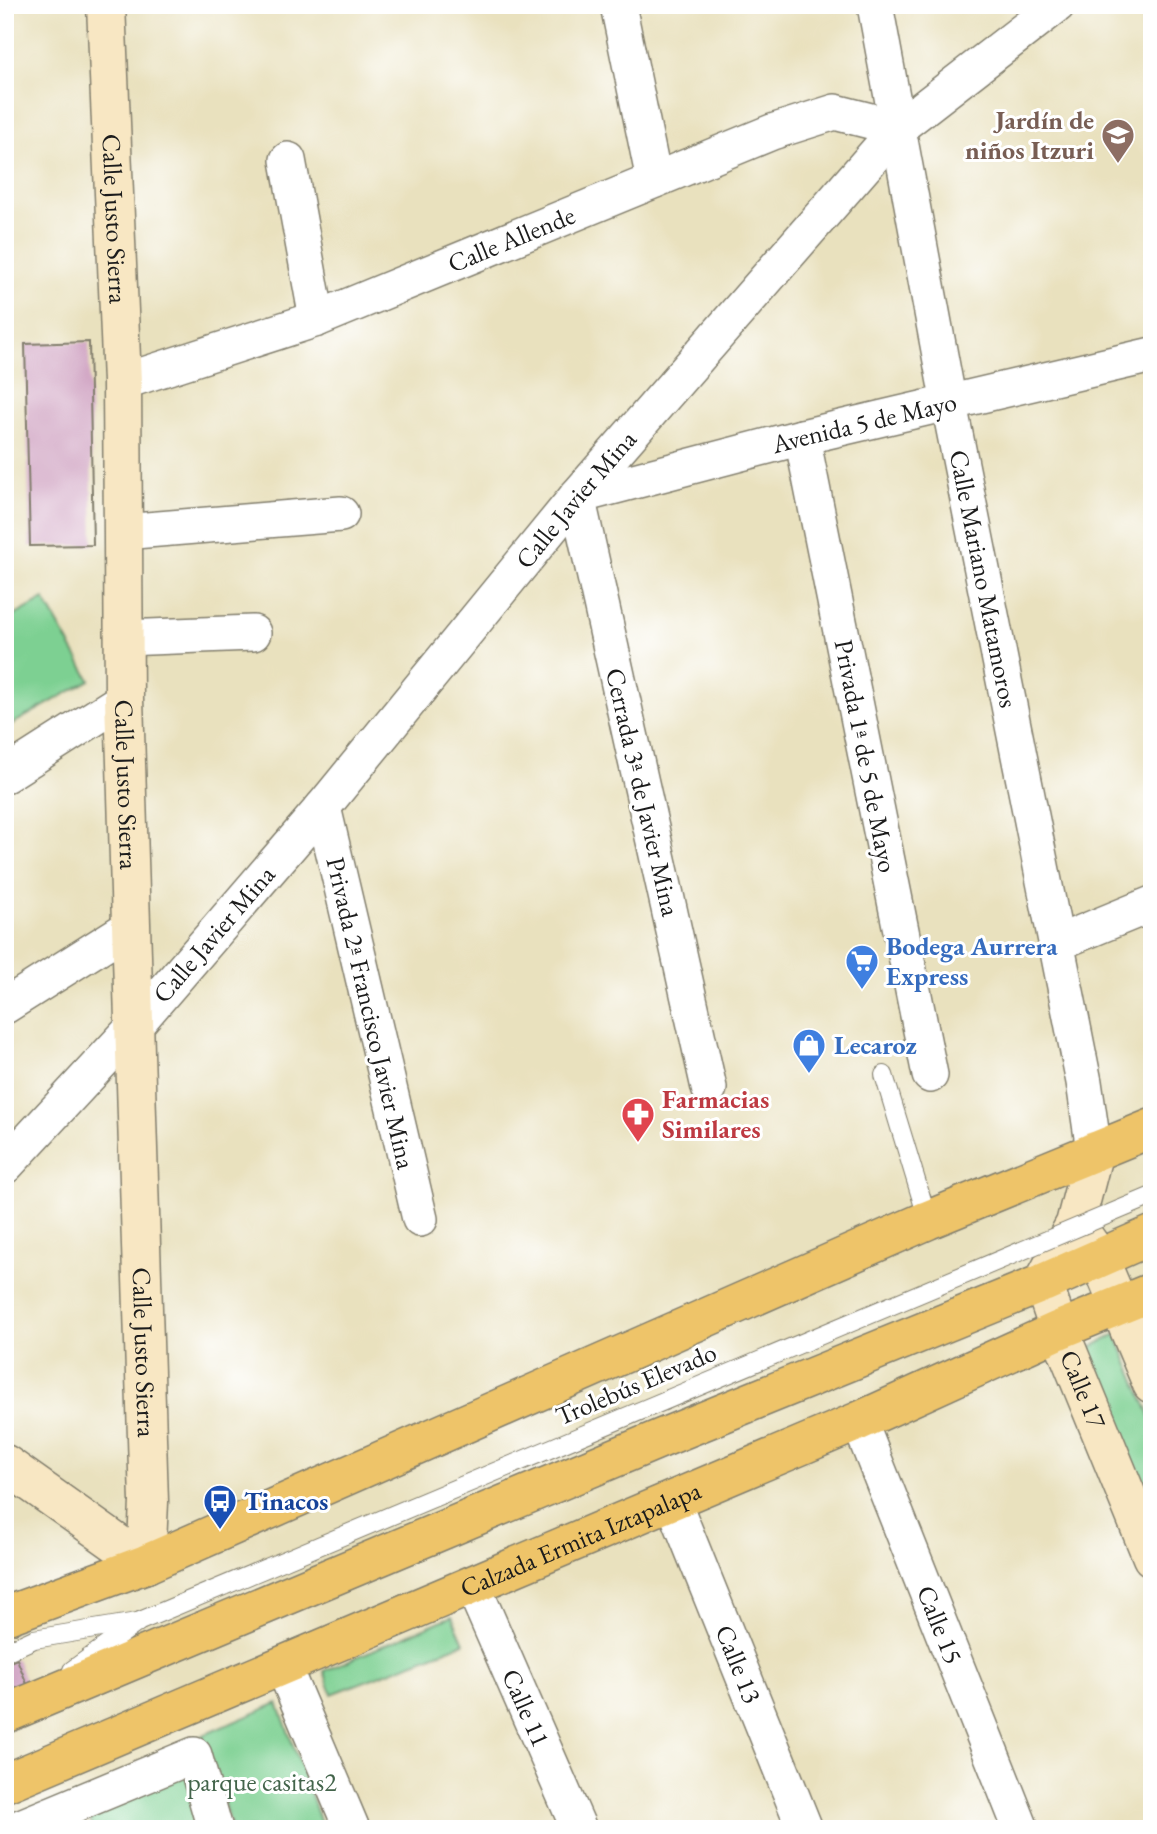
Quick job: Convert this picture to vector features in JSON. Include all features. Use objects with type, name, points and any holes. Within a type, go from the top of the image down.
[{"type":"main road","points":[[5,1616],[146,1564],[928,1220],[1152,1128]]},
{"type":"main road","points":[[5,1714],[675,1433],[1043,1283],[1152,1235]]},
{"type":"main road","name":"Calzada Ermita Iztapalapa","points":[[5,1783],[859,1421],[1059,1330],[1135,1299]]},
{"type":"street","name":"Calle Justo Sierra","points":[[106,5],[122,382],[124,699],[132,1029],[149,1502],[146,1564]]},
{"type":"street","points":[[618,5],[654,180]]},
{"type":"street","name":"Calle Mariano Matamoros","points":[[874,5],[949,404],[1057,943],[1094,1151]]},
{"type":"street","name":"Calle Javier Mina","points":[[5,1166],[132,1029],[323,807],[577,496],[898,128],[1057,5]]},
{"type":"street","name":"Calle Allende","points":[[122,382],[317,319],[772,132],[835,112],[898,128]]},
{"type":"street","points":[[288,160],[317,319]]},
{"type":"street","name":"Avenida 5 de Mayo","points":[[577,496],[802,436],[1152,355]]},
{"type":"street","name":"Privada 1ª de 5 de Mayo","points":[[802,436],[930,1075]]},
{"type":"street","name":"Cerrada 3ª de Javier Mina","points":[[577,496],[709,1088]]},
{"type":"street","points":[[122,532],[341,514]]},
{"type":"street","points":[[123,638],[253,633]]},
{"type":"street","points":[[5,775],[124,699]]},
{"type":"street","name":"Privada 2ª Francisco Javier Mina","points":[[323,807],[420,1219]]},
{"type":"street","points":[[1057,943],[1152,904]]},
{"type":"street","points":[[5,1006],[130,927]]},
{"type":"street","points":[[1043,1283],[1076,1224],[1094,1151]]},
{"type":"street","points":[[1076,1224],[1100,1258],[1135,1299],[1152,1384]]},
{"type":"street","name":"Calle 17","points":[[1043,1283],[1059,1330],[1152,1557]]},
{"type":"street","name":"Calle 15","points":[[859,1421],[1021,1829]]},
{"type":"street","points":[[5,1464],[146,1564]]},
{"type":"street","name":"Calle 13","points":[[672,1499],[805,1829]]},
{"type":"street","name":"Calle 11","points":[[472,1584],[579,1829]]},
{"type":"street","points":[[283,1666],[352,1829]]},
{"type":"street","points":[[16,1829],[83,1816],[194,1755],[215,1829]]},
{"type":"lane","points":[[884,1075],[928,1220]]},
{"type":"lane","name":"Trolebús Elevado","points":[[5,1706],[44,1690],[141,1621],[1152,1196]]},
{"type":"lane","name":"Trolebús Elevado","points":[[5,1652],[34,1639],[141,1621]]},
{"type":"green space","points":[[44,599],[90,680],[5,728],[5,621]]},
{"type":"green space","points":[[1116,1334],[1152,1420],[1152,1517],[1084,1351]]},
{"type":"green space","points":[[452,1616],[464,1643],[332,1694],[324,1671]]},
{"type":"green space","name":"parque casitas2","points":[[278,1703],[323,1829],[232,1829],[201,1736]]},
{"type":"green space","points":[[190,1768],[207,1829],[93,1829],[88,1812]]},
{"type":"building","points":[[89,342],[93,545],[30,546],[25,344]]},
{"type":"building","points":[[17,1659],[30,1692],[5,1702],[5,1664]]},
{"type":"place","name":"Jardín de niños Itzuri","points":[[1118,165]]},
{"type":"place","name":"Bodega Aurrera Express","points":[[862,991]]},
{"type":"place","name":"Lecaroz","points":[[809,1075]]},
{"type":"place","name":"Farmacias Similares","points":[[638,1144]]},
{"type":"place","name":"Tinacos","points":[[220,1531]]}]
